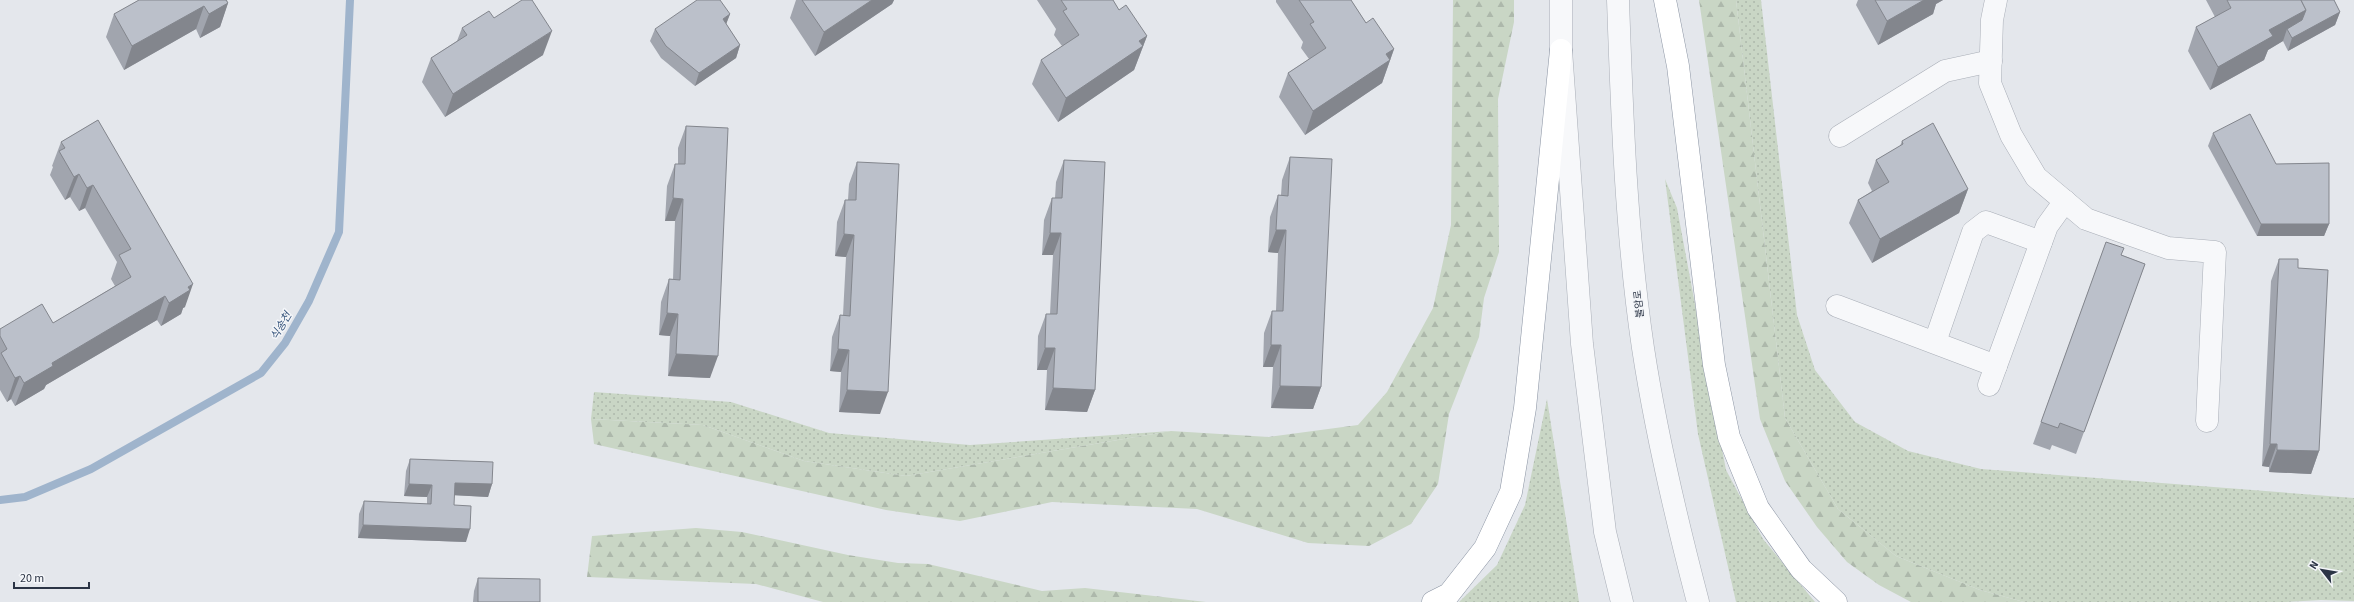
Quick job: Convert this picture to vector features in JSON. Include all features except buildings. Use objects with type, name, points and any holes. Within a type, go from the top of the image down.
[{"type":"highway","points":[[1665,0],[1678,66],[1714,365],[1729,437],[1758,508],[1801,569],[1836,602]]},
{"type":"highway","points":[[1433,602],[1449,594],[1486,548],[1511,492],[1525,408],[1561,50]]},
{"type":"street","points":[[1560,0],[1561,50],[1582,344],[1605,532],[1622,602]]},
{"type":"street","name":"불암로","points":[[1618,0],[1628,206],[1643,348],[1676,518],[1698,602]]},
{"type":"street","points":[[1996,0],[1992,20],[1990,83],[2011,135],[2036,177],[2086,219],[2123,234],[2168,248],[2215,252],[2207,421]]},
{"type":"street","points":[[1840,136],[1945,71],[1991,61]]},
{"type":"street","points":[[1837,306],[1935,342],[1993,375],[2047,226],[2065,201]]},
{"type":"street","points":[[1935,342],[1973,232],[1986,222],[2041,242]]},
{"type":"green space","points":[[1453,0],[1514,0],[1514,22],[1498,99],[1499,252],[1484,298],[1479,337],[1449,414],[1438,484],[1411,524],[1369,546],[1308,543],[1197,509],[1052,502],[960,521],[886,510],[594,444],[591,419],[703,425],[804,461],[906,476],[1171,431],[1269,437],[1358,425],[1387,392],[1433,308],[1451,225]]},
{"type":"green space","points":[[1699,0],[1736,0],[1785,418],[1838,509],[1896,556],[1980,590],[2024,602],[1911,602],[1879,585],[1847,562],[1817,527],[1785,481],[1760,419]]},
{"type":"green space","points":[[1736,0],[1761,0],[1797,315],[1815,370],[1855,422],[1908,451],[1981,469],[2354,498],[2354,601],[2024,602],[1980,590],[1896,556],[1838,509],[1785,418]]},
{"type":"green space","points":[[1665,179],[1677,208],[1726,470],[1763,539],[1815,602],[1736,602],[1698,434]]},
{"type":"green space","points":[[594,392],[731,402],[829,433],[970,445],[1171,431],[906,476],[804,461],[703,425],[591,419]]},
{"type":"green space","points":[[1547,399],[1579,602],[1459,602],[1497,565],[1525,505]]},
{"type":"green space","points":[[696,528],[742,532],[848,555],[898,563],[928,564],[1042,591],[1085,588],[1206,602],[823,602],[756,584],[587,577],[592,536]]},
{"type":"waterway","name":"식송천","points":[[0,500],[25,497],[91,469],[261,373],[285,343],[309,301],[339,232],[350,0]]}]
